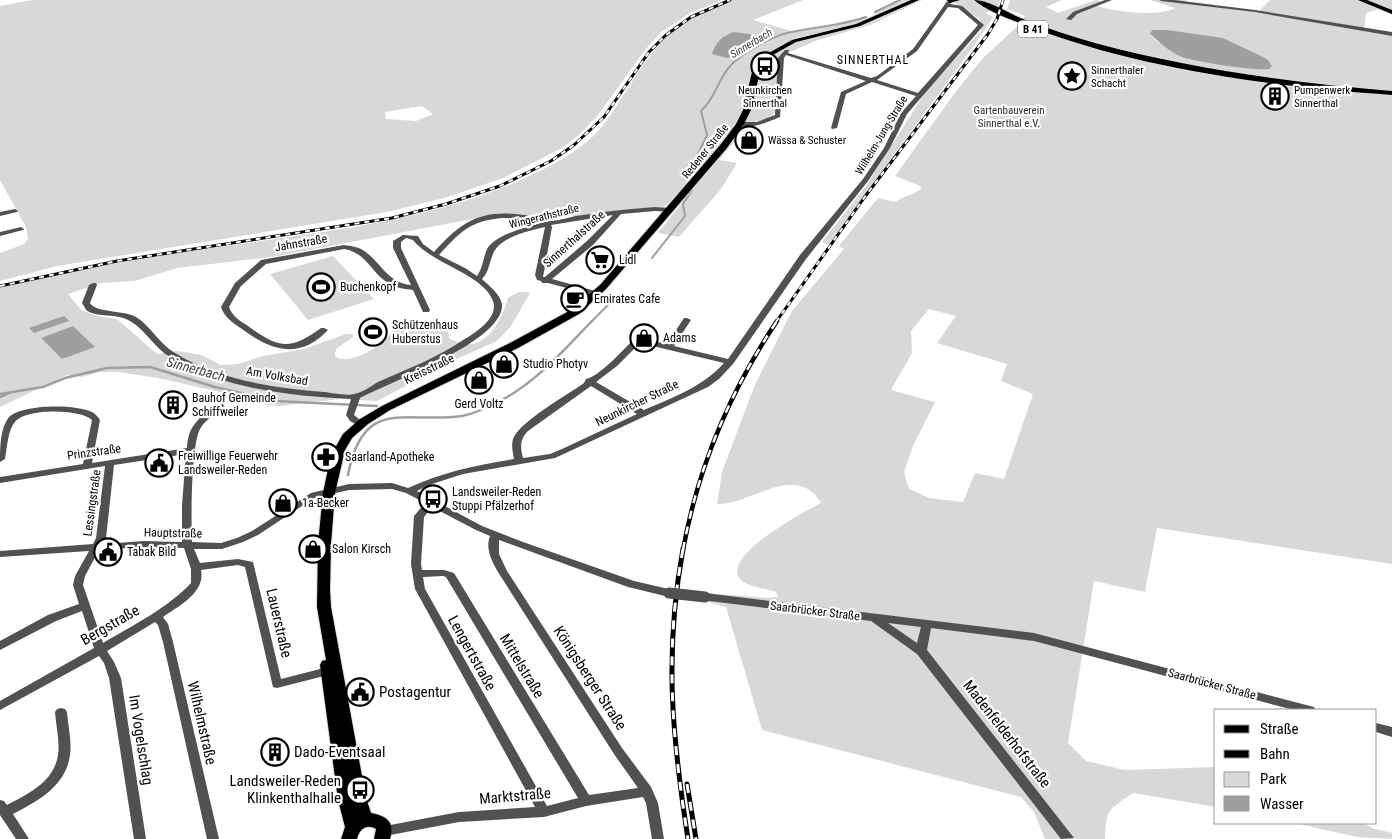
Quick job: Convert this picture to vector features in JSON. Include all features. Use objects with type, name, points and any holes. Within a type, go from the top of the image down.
[{"type":"highway","points":[[949,2],[957,0]]},
{"type":"highway","name":"B 41","points":[[971,0],[1016,19],[1102,48],[1194,68],[1254,78],[1392,93]]},
{"type":"main road","name":"Redener Straße","points":[[878,16],[908,0]]},
{"type":"main road","name":"Redener Straße","points":[[679,201],[740,124],[747,110],[756,72],[769,55],[794,41],[858,25],[916,0]]},
{"type":"main road","points":[[1361,0],[1392,12]]},
{"type":"main road","name":"Kreisstraße","points":[[384,835],[381,822],[371,819],[355,829],[346,800],[332,670],[322,621],[324,607],[323,565],[330,490],[343,443],[348,435],[361,424],[406,398],[576,312],[596,294],[679,201]]},
{"type":"street","points":[[1068,19],[1075,14],[1110,0]]},
{"type":"street","points":[[1161,0],[1255,11],[1392,34]]},
{"type":"street","points":[[834,128],[843,93],[872,81],[915,50],[949,2]]},
{"type":"street","name":"Wilhelm-Jung-Straße","points":[[814,244],[866,180],[887,148],[904,113],[981,25],[960,7],[949,2]]},
{"type":"street","points":[[740,124],[758,124],[778,116],[781,58],[786,52],[918,95]]},
{"type":"street","name":"Wingerathstraße","points":[[478,280],[483,274],[489,251],[497,242],[518,232],[566,219],[648,209],[671,210]]},
{"type":"street","points":[[0,214],[15,211]]},
{"type":"street","name":"Sinnerthalstraße","points":[[545,281],[590,243],[618,213]]},
{"type":"street","points":[[435,255],[452,236],[477,220],[505,216],[541,220],[548,225],[549,229],[539,275],[540,278],[545,281],[596,294]]},
{"type":"street","points":[[0,234],[21,229]]},
{"type":"street","points":[[361,424],[351,417],[353,402],[462,345],[490,324],[496,315],[497,299],[478,280],[463,269],[422,248],[412,236],[405,236],[397,241],[398,248],[426,310]]},
{"type":"street","name":"Neunkircher Straße","points":[[409,491],[427,482],[449,475],[565,452],[705,385],[716,377],[730,362],[814,244]]},
{"type":"street","name":"Jahnstraße","points":[[324,330],[307,343],[292,348],[279,348],[264,341],[229,316],[225,307],[238,285],[264,262],[344,247],[351,247],[360,251],[395,286],[416,288]]},
{"type":"street","name":"Am Volksbad","points":[[93,285],[86,303],[89,308],[103,313],[130,317],[141,325],[162,348],[172,355],[198,367],[230,379],[266,389],[353,402]]},
{"type":"street","points":[[669,347],[687,320]]},
{"type":"street","points":[[519,461],[516,440],[521,433],[622,357],[638,340],[730,362]]},
{"type":"street","points":[[589,381],[644,414]]},
{"type":"street","points":[[188,545],[191,450],[194,431],[200,423],[220,406]]},
{"type":"street","points":[[0,459],[10,420],[16,416],[46,410],[70,409],[91,413],[96,420],[87,465]]},
{"type":"street","name":"Prinzstraße","points":[[0,480],[191,450]]},
{"type":"street","name":"Lessingstraße","points":[[86,605],[80,592],[80,576],[101,538],[106,511],[110,462]]},
{"type":"street","name":"Saarbrücker Straße","points":[[330,490],[348,487],[392,486],[409,491],[496,535],[593,571],[632,584],[669,593],[1006,633],[1062,643],[1306,709]]},
{"type":"street","name":"Hauptstraße","points":[[0,554],[144,544],[222,546],[240,540],[299,502],[330,490]]},
{"type":"street","name":"Lengertstraße","points":[[431,503],[419,516],[416,574],[420,589],[544,812]]},
{"type":"street","name":"Königsberger Straße","points":[[496,535],[492,543],[493,549],[503,572],[618,751],[647,791],[652,802],[658,839]]},
{"type":"street","name":"Bergstraße","points":[[0,706],[100,649],[191,591],[198,577],[188,545]]},
{"type":"street","name":"Lauerstraße","points":[[195,567],[245,562],[249,564],[277,684],[332,670]]},
{"type":"street","name":"Mittelstraße","points":[[416,574],[444,573],[450,575],[586,801]]},
{"type":"street","points":[[0,646],[52,618],[86,605],[100,649]]},
{"type":"street","name":"Wilhelmstraße","points":[[156,615],[163,624],[168,642],[213,839]]},
{"type":"street","name":"Madenfelderhofstraße","points":[[874,618],[921,651],[1071,839]]},
{"type":"street","points":[[921,651],[927,624]]},
{"type":"street","name":"Im Vogelschlag","points":[[100,649],[109,662],[120,696],[140,839]]},
{"type":"street","points":[[23,839],[3,809],[40,792],[53,782],[64,754],[60,712]]},
{"type":"street","points":[[1377,728],[1392,732]]},
{"type":"street","name":"Marktstraße","points":[[384,835],[459,817],[544,812],[586,801],[647,791]]},
{"type":"green space","points":[[32,0],[722,0],[690,13],[661,32],[645,50],[598,115],[580,134],[560,149],[503,178],[448,197],[387,212],[57,266],[0,281],[0,253],[24,244],[28,239],[26,227],[0,180],[0,6]],"holes":[[[422,106],[433,114],[416,121],[386,119],[385,112]]]},
{"type":"green space","points":[[734,0],[803,0],[753,20],[795,32],[836,25],[865,16],[868,18],[876,14],[873,12],[897,0],[922,0],[870,25],[815,41],[783,55],[776,112],[766,120],[753,122],[752,127],[743,131],[719,160],[737,163],[721,189],[679,237],[658,233],[681,204],[671,202],[663,207],[574,216],[511,215],[483,217],[272,257],[177,268],[135,281],[101,283],[68,294],[81,310],[97,316],[117,319],[157,354],[177,351],[201,355],[221,365],[238,364],[263,356],[304,349],[346,334],[353,334],[353,337],[336,349],[335,356],[340,359],[353,358],[379,345],[397,326],[423,326],[444,329],[448,330],[449,338],[460,343],[471,344],[480,342],[488,336],[500,319],[508,298],[518,292],[530,293],[511,326],[497,341],[461,357],[377,401],[339,399],[280,406],[260,404],[242,397],[158,378],[118,372],[99,372],[82,377],[67,375],[0,407],[0,288],[63,273],[127,261],[327,231],[399,218],[469,200],[504,187],[555,163],[588,141],[610,116],[661,42],[679,26],[694,17]]},
{"type":"green space","points":[[955,0],[1000,0],[999,6],[986,13],[993,17],[973,47],[828,245],[822,242],[866,186],[926,91],[980,32],[983,26],[979,18],[955,4],[957,2]]},
{"type":"green space","name":"Gartenbauverein Sinnerthal e.V.","points":[[1010,0],[1062,0],[1046,7],[1058,13],[1096,0],[1102,1],[1092,5],[1122,11],[1157,13],[1175,8],[1150,0],[1186,0],[1185,3],[1258,12],[1270,0],[1392,0],[1392,10],[1385,7],[1366,13],[1364,31],[1392,36],[1392,564],[1157,528],[1145,592],[1094,581],[1068,743],[1086,761],[1125,770],[1214,767],[1214,807],[1133,793],[1110,811],[1106,822],[1105,839],[1045,839],[1034,812],[1021,797],[762,730],[726,607],[704,601],[706,593],[768,598],[778,597],[776,592],[750,585],[741,580],[738,576],[738,566],[744,556],[769,534],[821,503],[811,491],[799,486],[786,485],[730,503],[717,504],[722,472],[754,387],[792,311],[844,249],[839,246],[878,198],[895,202],[921,189],[920,186],[895,176],[954,94],[982,59],[1023,21],[1025,16],[1007,9]],"holes":[[[1152,30],[1223,38],[1268,60],[1256,69],[1183,57],[1155,40],[1150,34]],[[929,309],[956,316],[937,343],[1007,364],[1001,381],[1033,394],[1004,479],[975,473],[963,502],[929,498],[909,489],[904,472],[913,446],[935,402],[891,390],[912,353],[911,331]]]},
{"type":"green space","name":"Buchenkopf","points":[[333,256],[374,299],[308,320],[270,274]]},
{"type":"green space","points":[[1299,824],[1365,824],[1375,829],[1392,833],[1392,839],[1357,837]]},
{"type":"water","points":[[1152,30],[1167,30],[1223,38],[1268,60],[1272,66],[1269,69],[1251,69],[1212,64],[1182,57],[1169,50],[1150,34]]},
{"type":"water","points":[[734,32],[750,34],[756,39],[746,47],[735,52],[735,57],[727,58],[712,54],[720,40]]},
{"type":"water","points":[[64,316],[69,321],[34,333],[29,328]]},
{"type":"water","points":[[73,326],[95,347],[62,359],[41,338]]},
{"type":"waterway","name":"Sinnerbach","points":[[875,12],[900,0]]},
{"type":"waterway","name":"Sinnerbach","points":[[691,169],[707,135],[701,111],[733,63],[758,45],[780,35],[866,17]]},
{"type":"waterway","name":"Sinnerbach","points":[[652,258],[685,216],[683,204],[692,190]]},
{"type":"waterway","name":"Sinnerbach","points":[[592,321],[618,295]]},
{"type":"waterway","name":"Sinnerbach","points":[[348,475],[355,450],[364,434],[375,424],[389,419],[404,417],[441,418],[462,416],[490,406],[522,388],[559,356],[592,321]]},
{"type":"waterway","name":"Sinnerbach","points":[[0,394],[43,387],[65,378],[107,368],[150,367],[215,387],[275,401],[377,406]]},
{"type":"waterway","points":[[0,397],[9,393]]},
{"type":"railway","points":[[0,286],[117,261],[392,218],[446,204],[500,186],[551,161],[574,145],[604,117],[649,52],[666,35],[691,17],[730,0]]},
{"type":"railway","points":[[776,322],[864,198],[988,34],[997,19],[1003,0]]},
{"type":"railway","points":[[683,550],[697,489],[718,431],[745,375],[777,321]]},
{"type":"railway","points":[[683,549],[674,624],[672,694],[674,729],[688,839]]},
{"type":"railway","points":[[687,784],[696,839]]},
{"type":"place","name":"Neunkirchen Sinnerthal","points":[[765,66]]},
{"type":"place","name":"Sinnerthaler Schacht","points":[[1072,76]]},
{"type":"place","name":"Pumpenwerk Sinnerthal","points":[[1275,96]]},
{"type":"place","name":"Wässa & Schuster","points":[[749,140]]},
{"type":"place","name":"Lidl","points":[[600,260]]},
{"type":"place","name":"Buchenkopf","points":[[321,287]]},
{"type":"place","name":"Emirates Cafe","points":[[575,299]]},
{"type":"place","name":"Schützenhaus Huberstus","points":[[373,332]]},
{"type":"place","name":"Adams","points":[[644,338]]},
{"type":"place","name":"Studio Photyv","points":[[504,364]]},
{"type":"place","name":"Gerd Voltz","points":[[479,380]]},
{"type":"place","name":"Bauhof Gemeinde Schiffweiler","points":[[173,405]]},
{"type":"place","name":"Saarland-Apotheke","points":[[326,457]]},
{"type":"place","name":"Freiwillige Feuerwehr Landsweiler-Reden","points":[[159,463]]},
{"type":"place","name":"Landsweiler-Reden Stuppi Pfälzerhof","points":[[433,499]]},
{"type":"place","name":"1a-Becker","points":[[283,503]]},
{"type":"place","name":"Salon Kirsch","points":[[313,549]]},
{"type":"place","name":"Tabak Bild","points":[[108,552]]},
{"type":"place","name":"Postagentur","points":[[360,692]]},
{"type":"place","name":"Dado-Eventsaal","points":[[275,752]]},
{"type":"place","name":"Landsweiler-Reden Klinkenthalhalle","points":[[360,790]]},
{"type":"district","name":"SINNERTHAL","points":[[873,60]]}]
